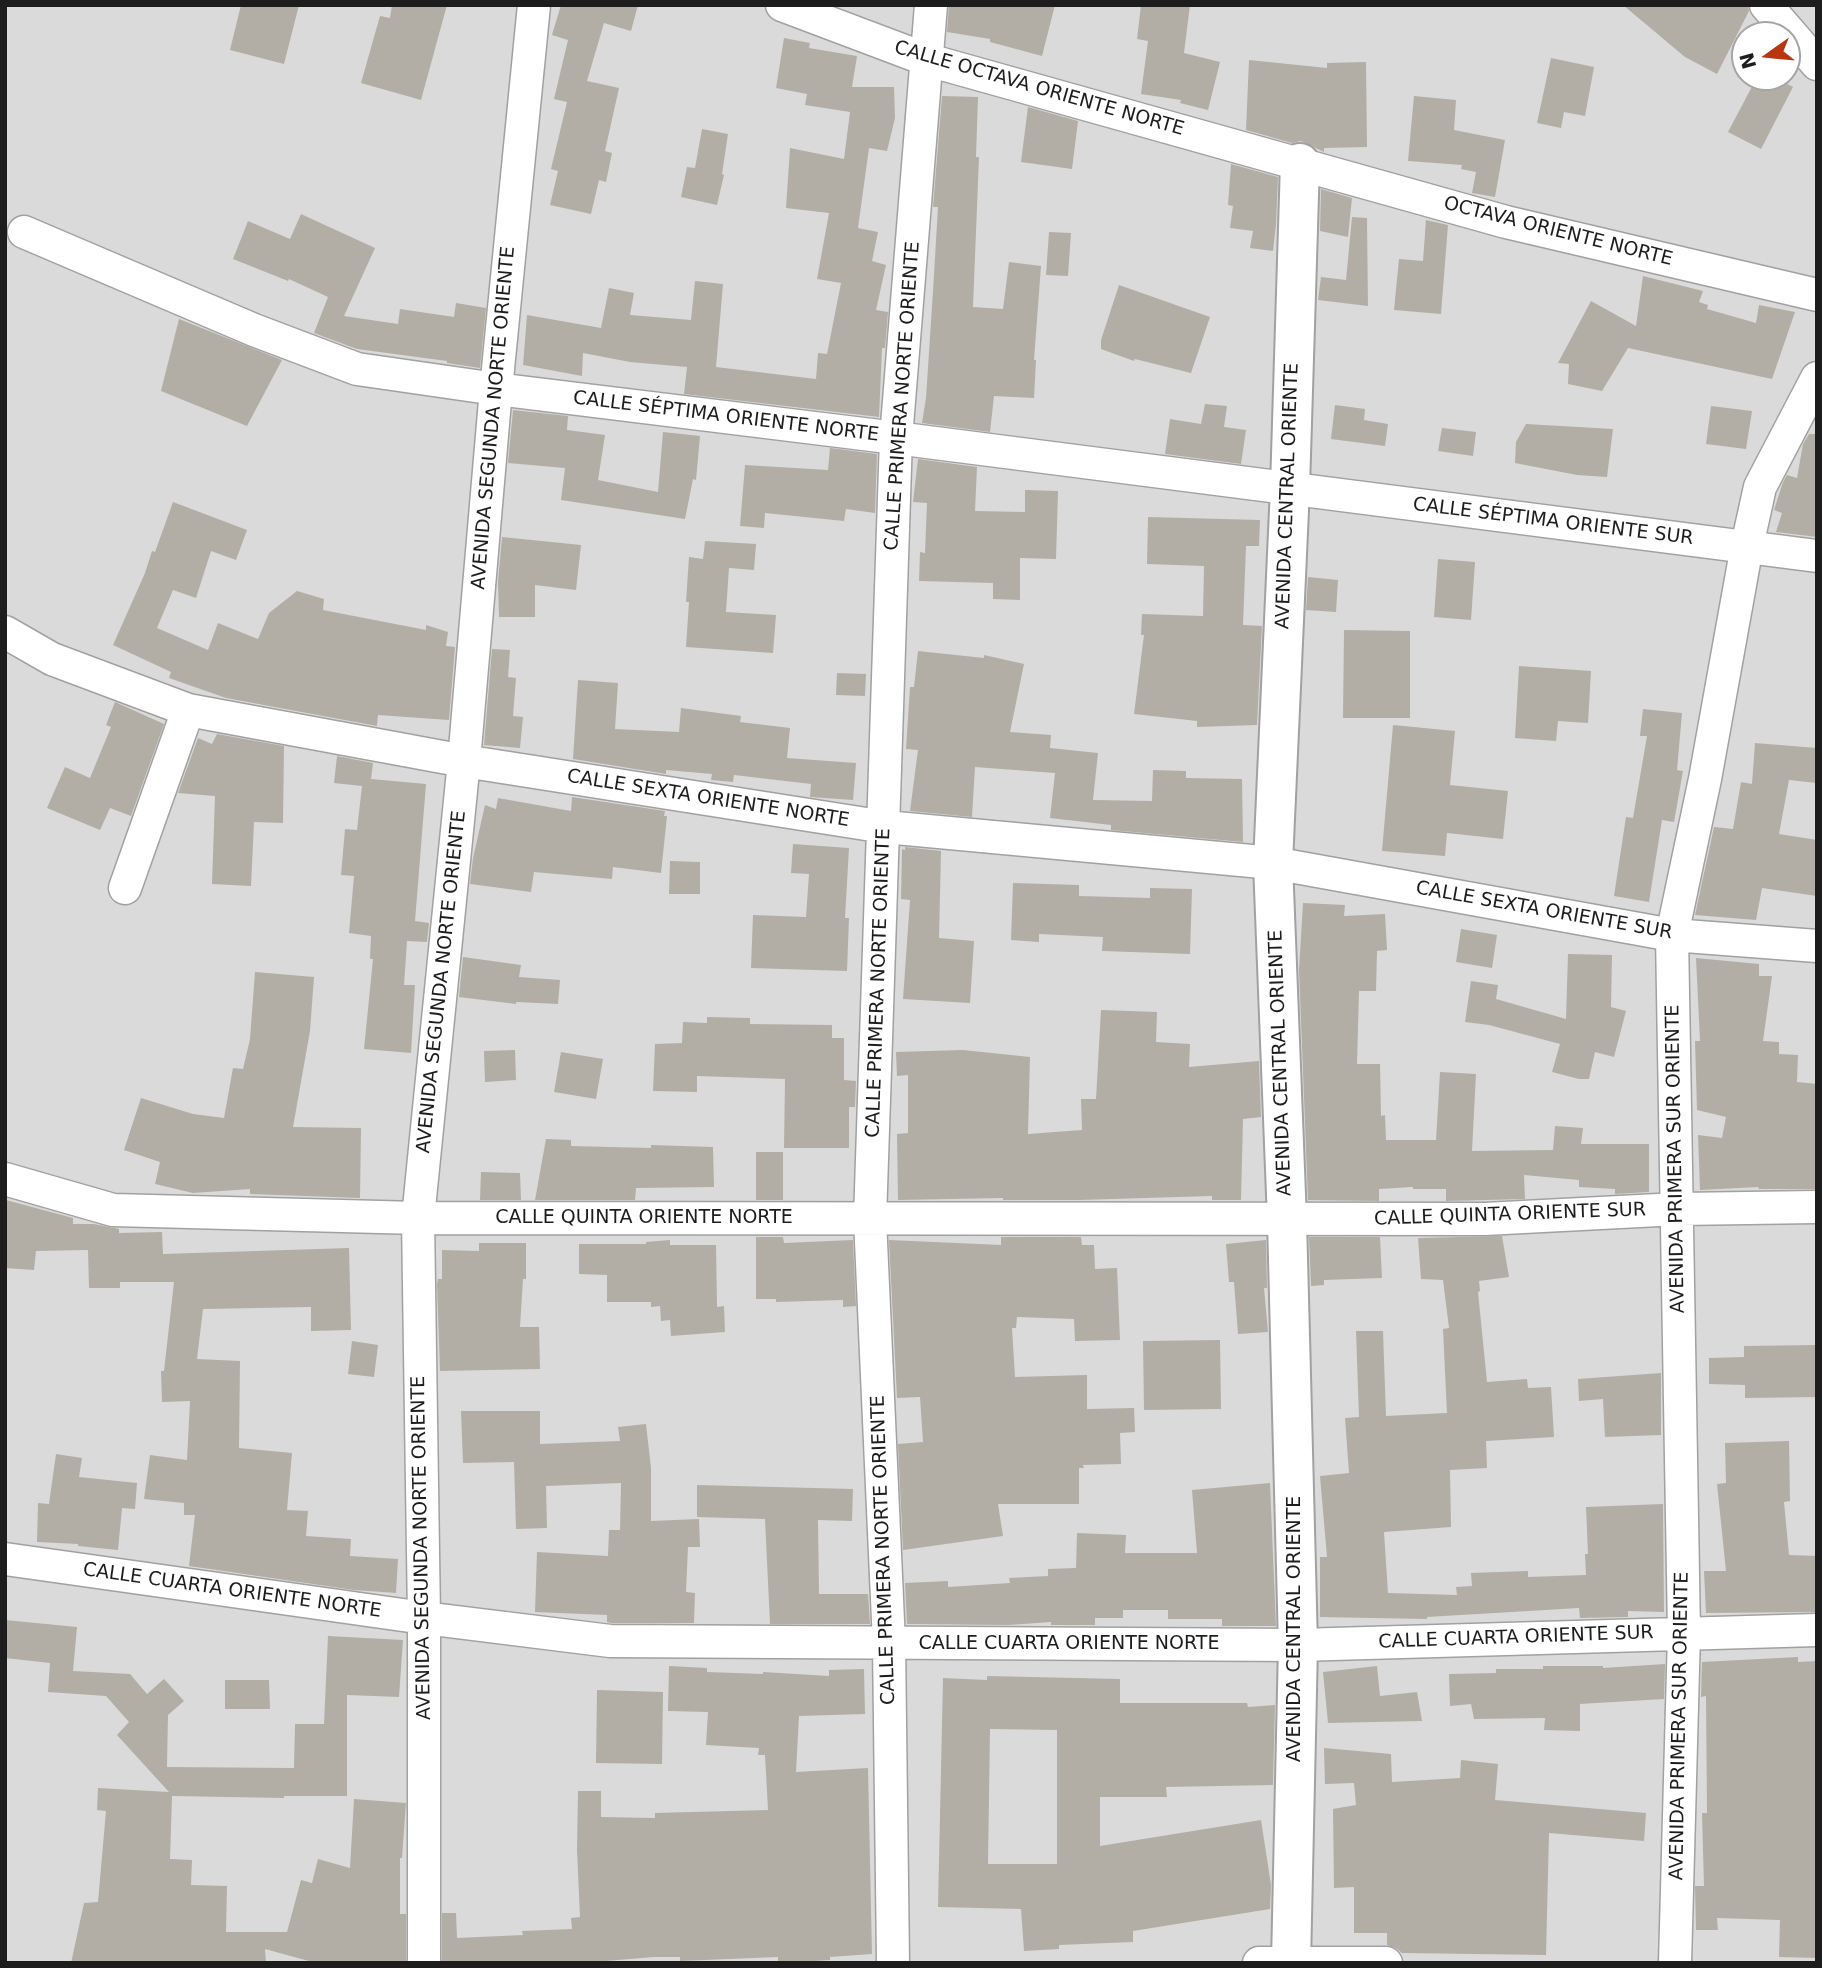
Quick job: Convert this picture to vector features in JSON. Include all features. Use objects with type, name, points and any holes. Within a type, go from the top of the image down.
[{"type":"street","name":"AVENIDA SEGUNDA NORTE ORIENTE","points":[[424,1963],[424,1618],[418,1218],[464,761],[496,389],[534,5]]},
{"type":"street","name":"CALLE OCTAVA ORIENTE NORTE","points":[[782,5],[928,60],[1300,163]]},
{"type":"street","name":"CALLE PRIMERA NORTE ORIENTE","points":[[893,1963],[889,1643],[870,1219],[897,438],[931,5]]},
{"type":"street","points":[[1766,5],[1817,64]]},
{"type":"street","name":"OCTAVA ORIENTE NORTE","points":[[1300,163],[1506,222],[1817,295]]},
{"type":"street","name":"AVENIDA CENTRAL ORIENTE","points":[[1280,1962],[1298,1646],[1287,1220],[1273,863],[1290,488],[1300,163]]},
{"type":"street","name":"CALLE SÉPTIMA ORIENTE NORTE","points":[[24,232],[254,330],[357,369],[496,389],[1290,488]]},
{"type":"street","name":"AVENIDA PRIMERA SUR ORIENTE","points":[[1675,1963],[1684,1633],[1672,935],[1705,779],[1760,487],[1817,378]]},
{"type":"street","name":"CALLE SÉPTIMA ORIENTE SUR","points":[[1290,488],[1817,556]]},
{"type":"street","name":"CALLE SEXTA ORIENTE NORTE","points":[[5,632],[52,659],[188,710],[464,761],[885,827],[1273,863]]},
{"type":"street","points":[[125,888],[188,710]]},
{"type":"street","name":"CALLE SEXTA ORIENTE SUR","points":[[1273,863],[1672,935],[1817,946]]},
{"type":"street","name":"CALLE QUINTA ORIENTE NORTE","points":[[5,1179],[113,1210],[418,1218],[1287,1220]]},
{"type":"street","name":"CALLE QUINTA ORIENTE SUR","points":[[1287,1220],[1485,1219],[1678,1209],[1817,1207]]},
{"type":"street","name":"CALLE CUARTA ORIENTE NORTE","points":[[5,1559],[424,1618],[610,1641],[1298,1646]]},
{"type":"street","name":"CALLE CUARTA ORIENTE SUR","points":[[1298,1646],[1817,1630]]},
{"type":"street","points":[[1280,1962],[1386,1963]]},
{"type":"shaded area","points":[[5,5],[1817,5],[1817,1963],[5,1963]]},
{"type":"building","points":[[241,5],[299,5],[284,64],[230,50]]},
{"type":"building","points":[[392,5],[447,5],[421,100],[361,83],[380,16],[390,18]]},
{"type":"building","points":[[561,5],[638,5],[631,31],[604,23],[587,81],[619,88],[605,151],[612,153],[606,182],[599,180],[591,214],[550,205],[558,171],[551,169],[567,102],[554,99],[568,40],[552,35]]},
{"type":"building","points":[[949,5],[1055,5],[1042,56],[990,42],[990,39],[947,32]]},
{"type":"building","points":[[1141,5],[1190,5],[1184,53],[1220,62],[1208,110],[1180,103],[1181,100],[1141,94],[1148,41],[1137,39]]},
{"type":"building","points":[[1623,5],[1748,5],[1749,11],[1744,21],[1731,21],[1731,46],[1717,74],[1685,57]]},
{"type":"building","points":[[784,38],[810,43],[809,48],[857,56],[852,87],[894,87],[895,118],[887,151],[869,148],[858,228],[878,232],[872,261],[886,265],[876,310],[888,312],[885,348],[882,348],[879,417],[684,394],[687,367],[630,362],[583,353],[582,376],[523,365],[527,315],[601,328],[609,288],[634,293],[630,315],[691,320],[695,281],[723,284],[716,367],[816,379],[818,353],[827,354],[841,283],[817,279],[829,213],[786,208],[790,148],[844,159],[850,112],[805,105],[807,94],[776,88]]},
{"type":"building","points":[[1551,58],[1594,67],[1585,116],[1564,112],[1561,128],[1537,123]]},
{"type":"building","points":[[1249,60],[1327,68],[1327,63],[1366,62],[1367,147],[1324,148],[1324,152],[1301,141],[1292,143],[1246,130]]},
{"type":"building","points":[[1750,91],[1791,91],[1761,149],[1728,132]]},
{"type":"building","points":[[942,96],[978,97],[976,157],[979,157],[973,307],[1003,309],[1009,262],[1041,266],[1034,398],[994,396],[990,432],[922,423],[933,291],[938,207],[933,207]]},
{"type":"building","points":[[1414,96],[1456,100],[1454,130],[1505,140],[1495,197],[1472,193],[1476,172],[1461,169],[1462,165],[1408,161]]},
{"type":"building","points":[[1028,107],[1078,121],[1072,169],[1021,162]]},
{"type":"building","points":[[702,129],[728,134],[724,175],[717,205],[681,197],[687,167],[695,168]]},
{"type":"building","points":[[1231,164],[1278,177],[1273,251],[1250,248],[1253,231],[1230,228],[1233,206],[1228,205]]},
{"type":"building","points":[[1321,189],[1352,198],[1348,237],[1320,231]]},
{"type":"building","points":[[301,214],[375,248],[344,316],[398,324],[400,309],[454,317],[456,303],[486,308],[480,368],[357,349],[314,333],[328,297],[289,279],[288,281],[233,259],[248,221],[290,239]]},
{"type":"building","points":[[1352,217],[1367,218],[1368,306],[1318,300],[1321,277],[1346,280]]},
{"type":"building","points":[[1426,220],[1448,225],[1441,314],[1394,310],[1399,259],[1423,261]]},
{"type":"building","points":[[1049,232],[1071,233],[1068,276],[1046,275]]},
{"type":"building","points":[[1643,276],[1703,291],[1699,302],[1708,305],[1707,309],[1756,323],[1759,305],[1795,312],[1772,379],[1628,348],[1602,391],[1568,384],[1569,364],[1558,363],[1591,301],[1636,326]]},
{"type":"building","points":[[1119,285],[1210,317],[1191,373],[1135,359],[1134,361],[1101,349],[1101,340]]},
{"type":"building","points":[[179,319],[282,360],[247,426],[161,391]]},
{"type":"building","points":[[1205,404],[1227,406],[1224,427],[1246,430],[1241,464],[1165,454],[1170,419],[1201,424]]},
{"type":"building","points":[[1335,405],[1365,409],[1364,420],[1388,424],[1385,446],[1331,439]]},
{"type":"building","points":[[1711,406],[1752,411],[1746,449],[1706,444]]},
{"type":"building","points":[[513,410],[568,416],[567,430],[605,435],[598,480],[658,492],[663,432],[700,436],[696,480],[693,479],[685,519],[561,500],[565,468],[508,463]]},
{"type":"building","points":[[1526,424],[1613,429],[1607,477],[1577,475],[1515,463],[1516,442]]},
{"type":"building","points":[[1442,428],[1476,432],[1473,456],[1438,451]]},
{"type":"building","points":[[1809,434],[1817,434],[1817,537],[1776,532],[1782,513],[1774,510],[1783,482],[1787,475],[1797,478],[1803,444]]},
{"type":"building","points":[[830,448],[877,454],[875,513],[846,509],[844,521],[765,513],[764,528],[740,526],[745,465],[828,470]]},
{"type":"building","points":[[918,459],[977,467],[975,511],[1025,512],[1025,490],[1058,491],[1056,559],[1020,558],[1020,600],[993,599],[993,583],[919,581],[920,552],[925,553],[927,503],[913,502]]},
{"type":"building","points":[[173,502],[247,530],[236,560],[211,551],[196,598],[173,590],[157,628],[208,650],[218,623],[258,639],[269,613],[297,591],[324,599],[323,610],[426,630],[426,625],[448,632],[446,646],[455,647],[449,720],[378,715],[377,726],[226,698],[169,678],[171,672],[113,645],[152,551],[155,552]]},
{"type":"building","points":[[1148,517],[1260,520],[1259,546],[1246,546],[1243,625],[1262,626],[1257,725],[1197,727],[1197,721],[1134,714],[1144,635],[1141,635],[1142,614],[1203,616],[1204,566],[1147,564]]},
{"type":"building","points":[[502,537],[581,545],[576,590],[535,585],[535,617],[499,617],[498,581]]},
{"type":"building","points":[[705,541],[756,544],[754,570],[729,568],[726,612],[776,615],[773,653],[686,647],[689,557],[703,559]]},
{"type":"building","points":[[1438,559],[1475,562],[1471,620],[1434,617]]},
{"type":"building","points":[[1308,577],[1338,580],[1336,612],[1306,610]]},
{"type":"building","points":[[1344,630],[1410,631],[1410,718],[1343,718]]},
{"type":"building","points":[[492,649],[510,650],[508,677],[516,678],[513,716],[523,717],[520,748],[484,745]]},
{"type":"building","points":[[918,651],[984,658],[984,655],[1024,664],[1010,732],[1051,735],[1050,748],[1098,753],[1093,800],[1152,801],[1153,770],[1186,771],[1186,778],[1242,779],[1243,842],[1111,830],[1111,825],[1050,818],[1055,773],[975,767],[972,817],[910,811],[918,750],[906,749],[910,687],[914,687]]},
{"type":"building","points":[[1519,666],[1591,671],[1588,723],[1558,721],[1556,741],[1515,738]]},
{"type":"building","points":[[837,673],[866,674],[865,696],[836,695]]},
{"type":"building","points":[[578,680],[618,683],[615,729],[679,732],[681,708],[741,716],[740,722],[790,728],[787,758],[856,763],[853,800],[810,797],[811,784],[734,775],[733,782],[711,780],[712,774],[666,770],[666,774],[573,759]]},
{"type":"building","points":[[115,702],[164,724],[131,816],[110,808],[100,830],[47,808],[65,767],[90,778],[111,727],[106,725]]},
{"type":"building","points":[[1643,709],[1682,713],[1677,770],[1683,771],[1674,822],[1662,820],[1649,902],[1614,896],[1626,817],[1633,818],[1647,736],[1640,736]]},
{"type":"building","points":[[1393,725],[1455,731],[1450,785],[1508,791],[1503,839],[1447,833],[1445,856],[1382,851]]},
{"type":"building","points":[[217,734],[284,746],[283,823],[254,822],[251,886],[212,884],[215,796],[178,793],[198,738],[212,744]]},
{"type":"building","points":[[1755,743],[1817,748],[1817,783],[1789,780],[1779,834],[1817,840],[1817,896],[1762,888],[1756,920],[1695,915],[1714,827],[1733,829],[1741,782],[1752,784]]},
{"type":"building","points":[[337,756],[373,763],[371,779],[426,784],[415,921],[429,923],[427,942],[407,941],[404,985],[415,985],[411,1053],[364,1049],[373,959],[370,959],[371,936],[349,933],[354,876],[341,875],[345,829],[357,830],[362,786],[334,783]]},
{"type":"building","points":[[572,797],[665,811],[664,816],[667,816],[661,873],[613,867],[612,879],[534,872],[531,892],[470,884],[485,805],[496,809],[498,798],[571,811]]},
{"type":"building","points":[[793,844],[849,848],[845,918],[849,918],[847,971],[751,968],[753,915],[806,917],[809,874],[791,873]]},
{"type":"building","points":[[905,847],[941,851],[939,938],[974,941],[970,1003],[903,999],[910,900],[901,899],[902,849],[905,850]]},
{"type":"building","points":[[670,861],[700,862],[700,894],[669,894]]},
{"type":"building","points":[[1013,883],[1079,885],[1079,896],[1150,898],[1150,888],[1192,889],[1190,954],[1102,951],[1103,937],[1039,934],[1039,942],[1011,940]]},
{"type":"building","points":[[1303,903],[1345,905],[1344,916],[1385,914],[1387,950],[1377,951],[1376,991],[1359,991],[1357,1064],[1380,1064],[1381,1116],[1385,1115],[1386,1140],[1436,1140],[1440,1072],[1476,1074],[1472,1151],[1553,1150],[1555,1126],[1583,1128],[1581,1144],[1649,1144],[1649,1192],[1615,1194],[1615,1189],[1579,1187],[1579,1180],[1524,1175],[1525,1199],[1446,1201],[1446,1189],[1413,1187],[1379,1189],[1379,1201],[1308,1200],[1299,970]]},
{"type":"building","points":[[1461,929],[1497,935],[1492,968],[1456,962]]},
{"type":"building","points":[[1568,954],[1612,955],[1611,1007],[1626,1011],[1614,1057],[1595,1052],[1589,1079],[1552,1072],[1560,1044],[1489,1025],[1465,1022],[1471,981],[1498,985],[1496,999],[1566,1019]]},
{"type":"building","points":[[463,957],[521,965],[519,977],[560,980],[558,1004],[516,1004],[459,997]]},
{"type":"building","points":[[1696,958],[1759,964],[1759,976],[1772,976],[1763,1041],[1779,1042],[1779,1054],[1798,1055],[1797,1082],[1817,1084],[1817,1189],[1758,1187],[1700,1190],[1698,1135],[1722,1138],[1726,1117],[1697,1110],[1695,1041],[1700,1041]]},
{"type":"building","points":[[255,972],[314,977],[310,1031],[293,1127],[361,1128],[360,1198],[250,1194],[250,1189],[193,1193],[155,1184],[160,1162],[124,1150],[141,1098],[193,1114],[224,1118],[233,1068],[243,1069],[250,1039]]},
{"type":"building","points":[[1101,1010],[1157,1012],[1156,1042],[1190,1044],[1189,1067],[1259,1061],[1261,1117],[1243,1119],[1241,1200],[1212,1200],[1212,1196],[1079,1200],[898,1200],[897,1134],[908,1133],[908,1075],[897,1076],[896,1052],[963,1050],[1030,1057],[1028,1134],[1082,1130],[1081,1099],[1096,1099]]},
{"type":"building","points":[[707,1017],[750,1018],[750,1024],[832,1025],[832,1038],[844,1038],[844,1080],[856,1081],[855,1107],[849,1107],[849,1148],[784,1148],[785,1079],[697,1076],[697,1092],[653,1091],[655,1044],[682,1043],[683,1022],[707,1023]]},
{"type":"building","points":[[515,1050],[516,1080],[485,1082],[484,1051]]},
{"type":"building","points":[[561,1052],[603,1059],[596,1099],[554,1092]]},
{"type":"building","points":[[546,1139],[571,1140],[571,1146],[713,1147],[714,1187],[636,1188],[635,1200],[535,1200]]},
{"type":"building","points":[[756,1152],[783,1152],[783,1200],[756,1200]]},
{"type":"building","points":[[481,1172],[520,1173],[521,1200],[480,1200]]},
{"type":"building","points":[[6,1200],[73,1218],[73,1224],[94,1224],[119,1229],[119,1233],[162,1232],[163,1254],[349,1248],[351,1330],[311,1331],[311,1307],[203,1309],[197,1359],[240,1361],[239,1448],[292,1453],[287,1510],[308,1511],[306,1536],[351,1539],[350,1556],[398,1559],[396,1593],[354,1590],[189,1566],[195,1515],[184,1515],[184,1503],[144,1499],[150,1455],[187,1460],[190,1401],[162,1402],[161,1371],[164,1371],[174,1282],[120,1282],[120,1288],[89,1288],[88,1250],[36,1251],[34,1270],[5,1268]]},
{"type":"building","points":[[1502,1236],[1509,1277],[1479,1281],[1487,1382],[1527,1379],[1528,1388],[1551,1387],[1554,1437],[1486,1441],[1487,1468],[1450,1470],[1451,1527],[1384,1532],[1388,1593],[1457,1595],[1456,1587],[1472,1586],[1471,1573],[1528,1571],[1528,1577],[1586,1575],[1586,1507],[1663,1504],[1664,1612],[1628,1611],[1628,1617],[1580,1618],[1579,1608],[1427,1619],[1320,1617],[1320,1557],[1327,1557],[1320,1476],[1349,1473],[1345,1418],[1359,1417],[1356,1331],[1383,1331],[1386,1416],[1447,1413],[1443,1329],[1449,1328],[1443,1280],[1421,1279],[1418,1238]]},
{"type":"building","points":[[756,1237],[783,1237],[784,1243],[853,1240],[856,1306],[843,1307],[843,1300],[776,1302],[776,1299],[756,1299]]},
{"type":"building","points":[[1001,1237],[1081,1237],[1082,1245],[1094,1245],[1095,1269],[1117,1268],[1120,1340],[1075,1341],[1074,1319],[1017,1317],[1016,1328],[1012,1328],[1015,1377],[1087,1375],[1087,1409],[1134,1408],[1135,1432],[1120,1433],[1121,1464],[1083,1465],[1084,1468],[1079,1468],[1079,1504],[998,1504],[1003,1536],[903,1550],[898,1444],[923,1442],[920,1397],[897,1398],[889,1240],[1001,1245]]},
{"type":"building","points":[[1309,1237],[1380,1237],[1382,1278],[1324,1280],[1324,1285],[1311,1286]]},
{"type":"building","points":[[670,1240],[670,1245],[716,1245],[717,1307],[724,1306],[725,1332],[671,1336],[670,1320],[661,1321],[660,1306],[651,1307],[651,1302],[607,1302],[607,1275],[579,1274],[579,1244],[646,1244]]},
{"type":"building","points":[[1266,1240],[1267,1288],[1264,1288],[1268,1332],[1238,1334],[1234,1282],[1229,1282],[1226,1244]]},
{"type":"building","points":[[479,1243],[526,1243],[526,1279],[523,1279],[520,1327],[539,1327],[540,1369],[440,1371],[437,1285],[438,1279],[442,1279],[442,1250],[479,1251]]},
{"type":"building","points":[[1220,1340],[1221,1409],[1144,1410],[1143,1341]]},
{"type":"building","points":[[352,1341],[378,1345],[374,1377],[348,1374]]},
{"type":"building","points":[[1817,1345],[1817,1397],[1745,1398],[1745,1385],[1709,1384],[1709,1358],[1744,1357],[1744,1346]]},
{"type":"building","points":[[1661,1373],[1661,1435],[1605,1437],[1603,1399],[1579,1401],[1578,1379]]},
{"type":"building","points":[[461,1411],[540,1411],[540,1444],[620,1441],[618,1427],[646,1424],[651,1468],[651,1521],[699,1519],[700,1547],[688,1547],[686,1592],[695,1593],[694,1623],[611,1623],[607,1622],[607,1615],[535,1612],[537,1552],[608,1556],[609,1530],[620,1530],[621,1483],[546,1486],[547,1528],[516,1529],[514,1462],[463,1463]]},
{"type":"building","points":[[1789,1441],[1790,1501],[1784,1502],[1789,1555],[1817,1556],[1817,1612],[1706,1613],[1704,1571],[1726,1571],[1717,1484],[1726,1483],[1725,1443]]},
{"type":"building","points":[[56,1454],[82,1458],[79,1477],[137,1483],[135,1509],[122,1508],[118,1550],[37,1542],[38,1503],[49,1504]]},
{"type":"building","points":[[1270,1483],[1276,1626],[1222,1626],[1222,1619],[1168,1619],[1168,1610],[1123,1610],[1123,1618],[1095,1618],[1095,1625],[1051,1625],[1051,1622],[1009,1625],[907,1624],[905,1583],[948,1581],[948,1587],[1010,1583],[1009,1578],[1048,1576],[1048,1569],[1076,1568],[1077,1533],[1126,1535],[1125,1553],[1197,1553],[1192,1490]]},
{"type":"building","points":[[697,1485],[853,1489],[852,1521],[818,1520],[819,1594],[868,1594],[870,1624],[770,1624],[765,1519],[697,1517]]},
{"type":"building","points":[[5,1620],[77,1627],[73,1671],[130,1674],[147,1694],[164,1679],[184,1701],[168,1715],[167,1767],[294,1768],[295,1724],[324,1724],[328,1636],[403,1640],[399,1697],[347,1695],[347,1796],[172,1796],[170,1859],[192,1860],[191,1885],[227,1886],[226,1932],[287,1932],[301,1880],[312,1883],[318,1859],[350,1868],[354,1799],[406,1803],[400,1858],[400,1914],[406,1914],[406,1963],[316,1963],[265,1949],[266,1963],[71,1963],[84,1903],[98,1902],[106,1811],[97,1810],[98,1788],[169,1792],[117,1735],[129,1722],[106,1696],[48,1692],[50,1663],[5,1658]]},
{"type":"building","points":[[1798,1657],[1798,1662],[1817,1661],[1817,1958],[1779,1957],[1780,1920],[1717,1918],[1718,1930],[1696,1930],[1695,1886],[1704,1886],[1702,1813],[1707,1813],[1706,1696],[1701,1697],[1702,1662]]},
{"type":"building","points":[[1665,1664],[1664,1699],[1580,1704],[1580,1731],[1544,1730],[1545,1718],[1474,1719],[1471,1704],[1450,1706],[1449,1674],[1496,1673],[1496,1669],[1543,1669],[1543,1666],[1603,1668]]},
{"type":"building","points":[[669,1666],[707,1668],[707,1672],[829,1676],[829,1670],[864,1669],[865,1714],[799,1716],[796,1772],[868,1768],[872,1954],[784,1963],[778,1963],[778,1957],[680,1961],[680,1957],[654,1957],[582,1963],[442,1963],[442,1913],[456,1913],[457,1938],[523,1935],[522,1931],[572,1929],[571,1918],[580,1917],[578,1791],[601,1791],[601,1817],[655,1818],[655,1813],[768,1810],[765,1755],[758,1755],[759,1748],[706,1745],[708,1712],[668,1711]]},
{"type":"building","points":[[1377,1666],[1380,1696],[1417,1692],[1422,1721],[1328,1723],[1323,1672]]},
{"type":"building","points":[[987,1676],[1120,1679],[1120,1703],[1247,1703],[1248,1707],[1275,1705],[1273,1785],[1166,1787],[1167,1797],[1100,1797],[1100,1846],[1261,1820],[1271,1885],[1270,1909],[1133,1931],[1133,1942],[1059,1945],[1059,1949],[1024,1951],[1021,1909],[938,1907],[943,1678],[987,1680]],"holes":[[[990,1729],[1057,1730],[1057,1864],[988,1864]]]},
{"type":"building","points":[[225,1680],[269,1680],[270,1709],[225,1709]]},
{"type":"building","points":[[597,1690],[663,1692],[662,1764],[596,1763]]},
{"type":"building","points":[[1324,1748],[1391,1754],[1392,1782],[1460,1778],[1461,1760],[1498,1764],[1495,1800],[1646,1813],[1644,1841],[1549,1833],[1546,1955],[1402,1953],[1387,1945],[1387,1933],[1354,1933],[1354,1887],[1334,1888],[1333,1809],[1356,1805],[1354,1783],[1325,1784]]}]
